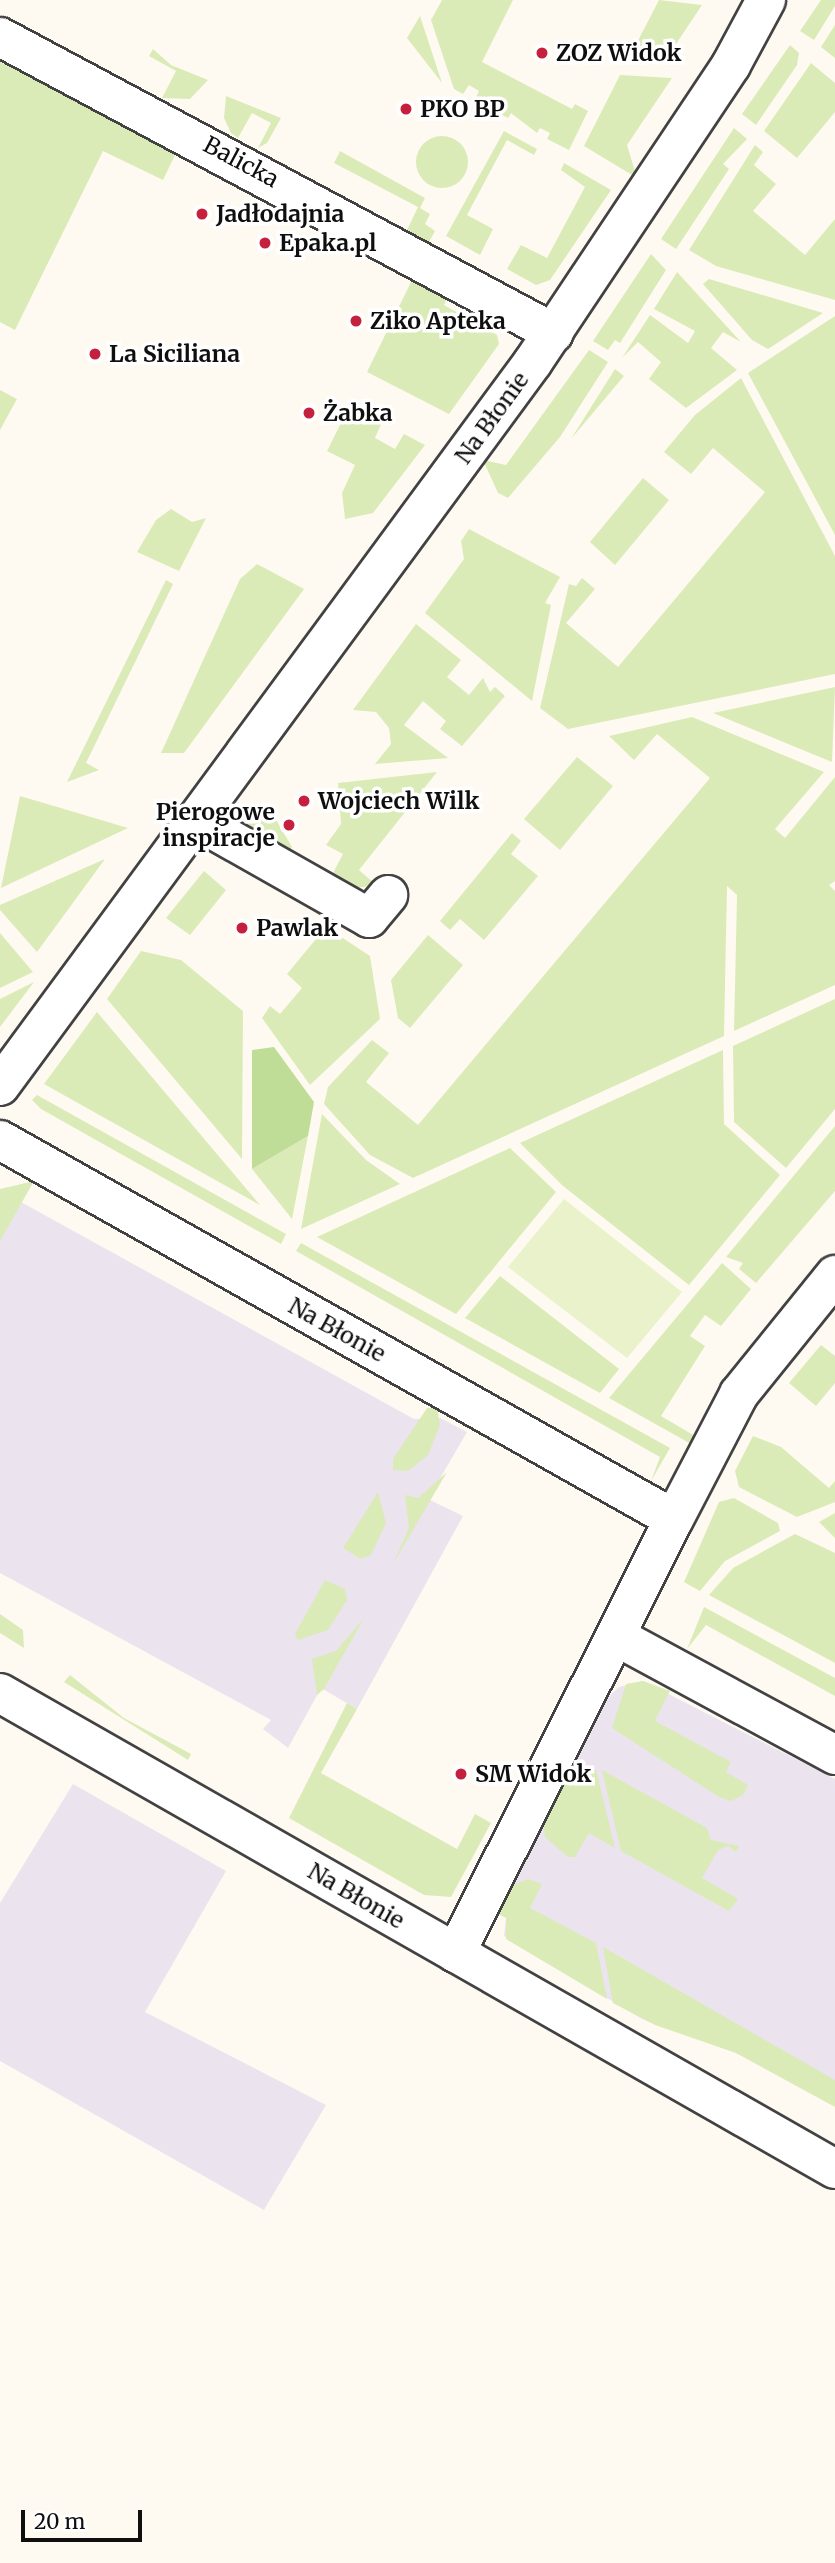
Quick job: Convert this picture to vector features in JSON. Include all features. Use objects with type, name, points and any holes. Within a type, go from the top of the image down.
[{"type":"street","name":"Na Błonie","points":[[0,1086],[554,332],[731,65],[766,0]]},
{"type":"street","name":"Balicka","points":[[0,37],[554,332]]},
{"type":"street","points":[[196,820],[369,918],[388,895]]},
{"type":"street","name":"Na Błonie","points":[[0,1140],[674,1520]]},
{"type":"street","points":[[456,1953],[619,1638],[674,1520],[739,1394],[835,1275]]},
{"type":"street","points":[[619,1638],[835,1755]]},
{"type":"street","name":"Na Błonie","points":[[0,1693],[835,2169]]},
{"type":"shaded area","points":[[21,1202],[414,1419],[440,1418],[467,1432],[428,1499],[463,1516],[357,1709],[321,1688],[288,1748],[263,1729],[271,1720],[0,1573],[0,1212]]},
{"type":"shaded area","points":[[643,1681],[835,1779],[835,2101],[736,2053],[642,2019],[504,1936],[506,1918],[495,1912],[602,1703],[619,1687]]},
{"type":"shaded area","points":[[73,1784],[226,1871],[145,2012],[326,2105],[264,2210],[0,2061],[0,1903]]},
{"type":"green space","points":[[442,0],[513,0],[482,62],[572,109],[575,104],[588,111],[569,150],[547,139],[550,133],[540,128],[537,133],[511,113],[508,118],[475,100],[479,91],[469,85],[463,94],[454,89],[431,20]]},
{"type":"green space","points":[[659,0],[702,5],[664,62],[628,60]]},
{"type":"green space","points":[[821,0],[835,0],[835,6],[814,40],[800,31]]},
{"type":"green space","points":[[420,16],[442,83],[407,38]]},
{"type":"green space","points":[[835,25],[835,58],[821,47]]},
{"type":"green space","points":[[790,45],[799,53],[797,65],[756,125],[742,114]]},
{"type":"green space","points":[[153,49],[171,65],[208,80],[190,99],[162,98],[176,71],[149,56]]},
{"type":"green space","points":[[0,62],[177,151],[163,180],[103,151],[15,330],[0,322]]},
{"type":"green space","points":[[811,63],[835,83],[835,112],[797,158],[764,131]]},
{"type":"green space","points":[[620,75],[672,78],[627,145],[637,178],[584,146]]},
{"type":"green space","points":[[226,96],[281,118],[267,143],[258,148],[271,123],[252,113],[238,138],[231,133],[224,118]]},
{"type":"green space","points":[[734,128],[747,139],[723,164],[729,169],[676,249],[661,239]]},
{"type":"green space","points":[[504,131],[537,149],[534,155],[507,140],[467,215],[493,229],[480,255],[446,236]]},
{"type":"green space","points":[[442,136],[452,138],[460,144],[466,152],[466,172],[460,180],[452,186],[442,188],[432,186],[424,180],[418,172],[416,162],[418,152],[424,144],[432,138]]},
{"type":"green space","points":[[755,145],[763,152],[754,165],[776,184],[753,211],[805,255],[835,219],[835,300],[716,266],[689,250]]},
{"type":"green space","points":[[340,151],[425,198],[420,208],[430,214],[425,224],[435,231],[429,242],[407,230],[418,207],[334,163]]},
{"type":"green space","points":[[564,163],[611,190],[550,280],[536,285],[507,269],[521,245],[547,258],[585,187],[561,170]]},
{"type":"green space","points":[[651,254],[666,270],[620,343],[615,340],[608,350],[593,341]]},
{"type":"green space","points":[[677,272],[741,342],[723,332],[711,348],[737,370],[686,408],[649,379],[661,362],[638,342],[622,358],[650,315],[688,343],[695,331],[654,309]]},
{"type":"green space","points":[[709,279],[823,313],[768,349],[752,340],[703,284]]},
{"type":"green space","points":[[411,282],[448,296],[444,305],[497,335],[499,344],[449,414],[367,372]]},
{"type":"green space","points":[[835,316],[835,535],[748,373]]},
{"type":"green space","points":[[589,350],[608,362],[560,437],[508,498],[498,493],[483,460],[506,465]]},
{"type":"green space","points":[[615,369],[624,376],[571,439]]},
{"type":"green space","points":[[741,378],[835,556],[835,674],[568,729],[540,708],[569,584],[576,586],[582,578],[595,589],[566,623],[618,667],[765,492],[713,448],[691,474],[664,452],[695,415]]},
{"type":"green space","points":[[0,390],[17,399],[0,430]]},
{"type":"green space","points":[[348,409],[382,422],[375,438],[395,449],[404,434],[425,445],[373,513],[345,519],[342,493],[355,465],[327,451]]},
{"type":"green space","points":[[643,478],[669,500],[615,565],[590,542]]},
{"type":"green space","points":[[171,509],[192,522],[206,518],[179,571],[137,552],[156,520]]},
{"type":"green space","points":[[469,529],[560,577],[545,603],[551,605],[532,701],[425,613],[464,559],[461,541]]},
{"type":"green space","points":[[257,564],[304,589],[184,753],[161,753],[240,579]]},
{"type":"green space","points":[[166,580],[173,584],[86,763],[99,770],[67,782]]},
{"type":"green space","points":[[416,624],[461,660],[447,677],[469,695],[483,678],[490,692],[495,687],[505,696],[462,746],[440,729],[446,721],[423,701],[404,725],[448,758],[375,764],[391,744],[389,728],[376,712],[353,710]]},
{"type":"green space","points":[[835,687],[832,762],[713,713]]},
{"type":"green space","points":[[692,717],[824,772],[775,829],[785,838],[835,777],[835,881],[829,885],[835,891],[835,985],[734,1031],[737,895],[727,886],[724,1036],[413,1178],[370,1155],[324,1104],[328,1087],[372,1040],[389,1053],[366,1082],[418,1125],[710,778],[657,734],[634,760],[609,736]]},
{"type":"green space","points":[[577,757],[613,786],[560,850],[524,819]]},
{"type":"green space","points":[[437,772],[359,870],[376,885],[342,890],[332,875],[343,854],[326,845],[341,824],[338,783]]},
{"type":"green space","points":[[20,796],[64,809],[128,828],[1,888]]},
{"type":"green space","points":[[242,815],[275,818],[292,847],[286,859],[248,832]]},
{"type":"green space","points":[[512,833],[521,841],[511,854],[538,876],[484,940],[460,919],[450,930],[440,921]]},
{"type":"green space","points":[[105,859],[37,952],[0,910],[0,905]]},
{"type":"green space","points":[[204,871],[226,890],[190,935],[166,918]]},
{"type":"green space","points":[[326,927],[370,956],[380,1019],[310,1085],[262,1018],[270,1006],[280,1014],[302,988],[287,974]]},
{"type":"green space","points":[[0,933],[33,972],[0,988]]},
{"type":"green space","points":[[428,935],[463,965],[410,1028],[398,1018],[391,980]]},
{"type":"green space","points":[[141,951],[181,960],[243,1011],[242,1159],[107,999]]},
{"type":"green space","points":[[34,982],[0,1027],[0,999]]},
{"type":"green space","points":[[835,999],[835,1109],[786,1168],[734,1122],[733,1046]]},
{"type":"green space","points":[[97,1012],[260,1205],[44,1084]]},
{"type":"green space","points":[[274,1047],[314,1102],[308,1136],[252,1169],[252,1050]]},
{"type":"green space","points":[[723,1050],[724,1124],[780,1175],[689,1285],[563,1186],[520,1143]]},
{"type":"green space","points":[[37,1095],[286,1234],[281,1244],[41,1109],[32,1100]]},
{"type":"green space","points":[[322,1114],[366,1160],[400,1184],[301,1229]]},
{"type":"green space","points":[[835,1126],[835,1191],[756,1283],[739,1269],[743,1263],[726,1257]]},
{"type":"green space","points":[[308,1136],[292,1219],[252,1169]]},
{"type":"green space","points":[[510,1148],[556,1192],[456,1314],[317,1237]]},
{"type":"green space","points":[[34,1181],[0,1241],[0,1189]]},
{"type":"green space","points":[[564,1199],[682,1292],[627,1358],[508,1267]]},
{"type":"green space","points":[[301,1243],[670,1448],[651,1481],[660,1457],[296,1251]]},
{"type":"green space","points":[[722,1263],[751,1289],[721,1326],[705,1315],[690,1336],[705,1346],[661,1416],[695,1436],[691,1444],[609,1398]]},
{"type":"green space","points":[[500,1276],[619,1369],[600,1393],[465,1318]]},
{"type":"green space","points":[[821,1345],[835,1356],[835,1383],[816,1406],[789,1383]]},
{"type":"green space","points":[[427,1408],[437,1408],[440,1425],[428,1455],[408,1471],[393,1470],[393,1459]]},
{"type":"green space","points":[[753,1436],[781,1447],[829,1488],[835,1481],[835,1502],[797,1517],[739,1487],[735,1471]]},
{"type":"green space","points":[[447,1472],[393,1564],[409,1528],[405,1495],[418,1498]]},
{"type":"green space","points":[[378,1492],[386,1523],[371,1555],[361,1559],[343,1548]]},
{"type":"green space","points":[[734,1498],[778,1523],[780,1531],[725,1561],[700,1591],[684,1582],[719,1502]]},
{"type":"green space","points":[[835,1513],[835,1538],[819,1522]]},
{"type":"green space","points":[[795,1534],[835,1553],[835,1663],[709,1595],[733,1568]]},
{"type":"green space","points":[[325,1580],[345,1589],[347,1600],[328,1630],[298,1640],[295,1634]]},
{"type":"green space","points":[[704,1607],[835,1678],[835,1696],[706,1625],[687,1649]]},
{"type":"green space","points":[[0,1614],[23,1630],[24,1648],[0,1633]]},
{"type":"green space","points":[[364,1618],[324,1689],[317,1695],[312,1659],[336,1651]]},
{"type":"green space","points":[[70,1675],[124,1718],[191,1754],[188,1760],[64,1682]]},
{"type":"green space","points":[[643,1681],[670,1691],[655,1721],[731,1762],[726,1772],[748,1785],[743,1795],[731,1801],[719,1797],[612,1728],[626,1684]]},
{"type":"green space","points":[[347,1703],[357,1709],[321,1773],[457,1849],[475,1814],[491,1823],[451,1897],[424,1895],[289,1818]]},
{"type":"green space","points":[[569,1770],[596,1770],[615,1848],[589,1833],[575,1857],[568,1857],[545,1837],[543,1820]]},
{"type":"green space","points":[[602,1770],[707,1828],[711,1840],[739,1846],[736,1852],[728,1846],[718,1850],[702,1878],[738,1899],[729,1911],[621,1851]]},
{"type":"green space","points":[[528,1879],[542,1884],[530,1908],[596,1943],[607,1999],[506,1939],[506,1918],[495,1912],[508,1887]]},
{"type":"green space","points":[[603,1947],[835,2080],[835,2107],[736,2053],[655,2025],[613,2003]]},
{"type":"place","name":"ZOZ Widok","points":[[542,53]]},
{"type":"place","name":"PKO BP","points":[[406,109]]},
{"type":"place","name":"Jadłodajnia","points":[[202,214]]},
{"type":"place","name":"Epaka.pl","points":[[265,243]]},
{"type":"place","name":"Ziko Apteka","points":[[356,321]]},
{"type":"place","name":"La Siciliana","points":[[95,354]]},
{"type":"place","name":"Żabka","points":[[309,413]]},
{"type":"place","name":"Wojciech Wilk","points":[[304,801]]},
{"type":"place","name":"Pierogowe inspiracje","points":[[289,825]]},
{"type":"place","name":"Pawlak","points":[[242,928]]},
{"type":"place","name":"SM Widok","points":[[461,1774]]}]
